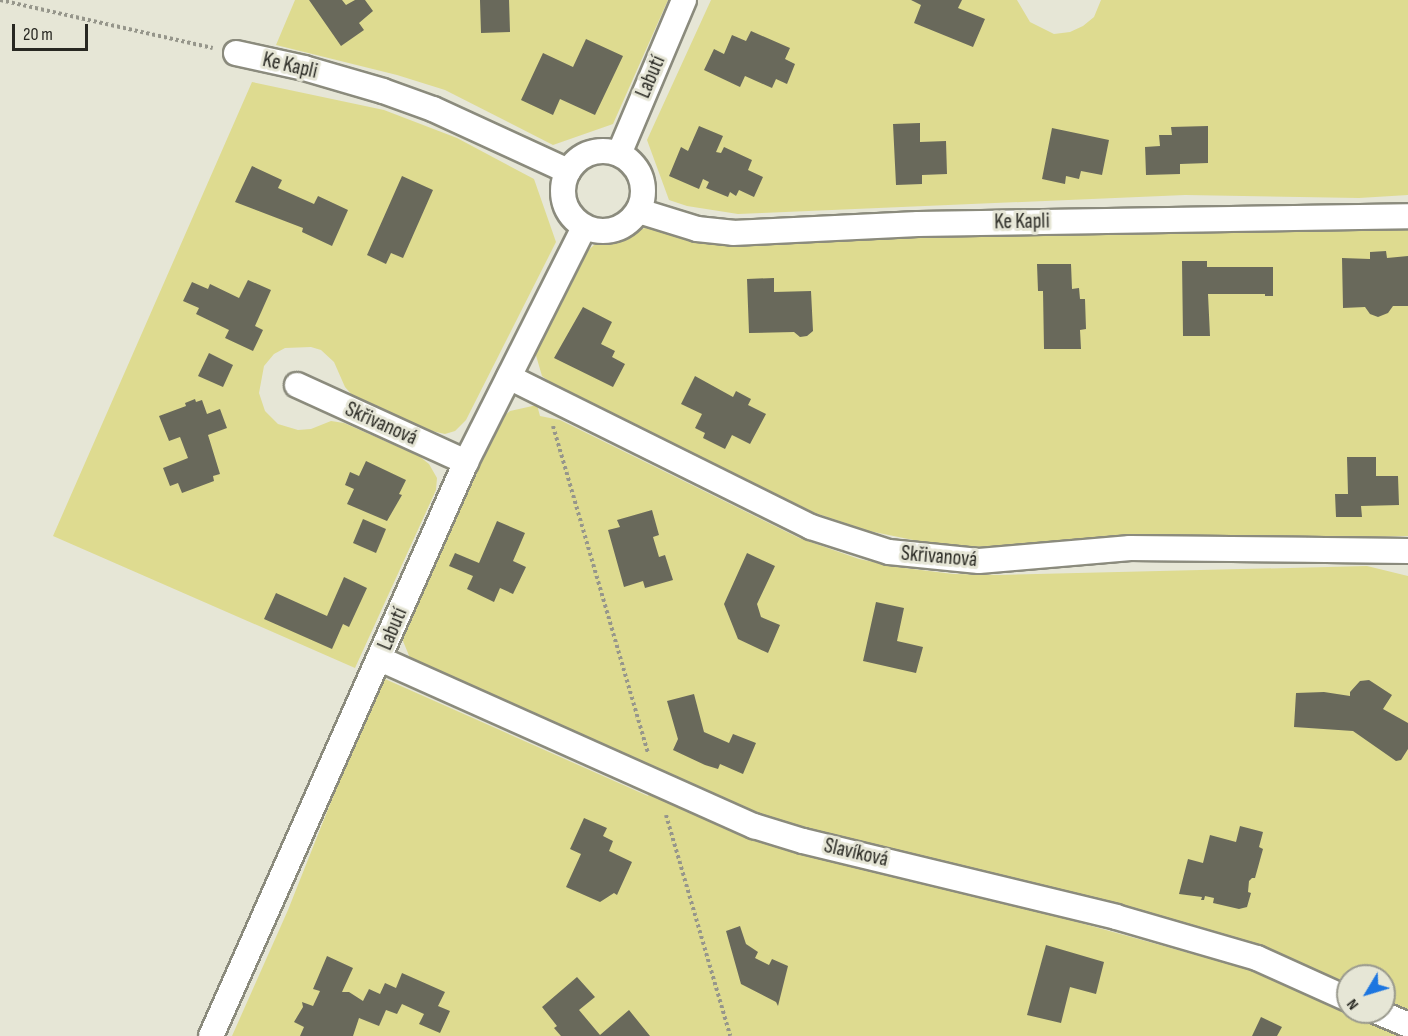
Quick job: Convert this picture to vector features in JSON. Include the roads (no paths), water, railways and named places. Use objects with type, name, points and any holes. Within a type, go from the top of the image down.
[{"type":"street","name":"Labutí","points":[[619,154],[684,0]]},
{"type":"street","name":"Ke Kapli","points":[[236,53],[304,68],[383,91],[433,109],[568,171]]},
{"type":"street","points":[[607,151],[619,154],[630,161],[644,185],[639,211],[631,221],[608,232],[584,227],[566,208],[563,183],[568,171],[585,155],[607,151]]},
{"type":"street","name":"Ke Kapli","points":[[639,211],[697,229],[733,233],[918,224],[1408,216]]},
{"type":"street","name":"Labutí","points":[[211,1036],[466,462],[584,227]]},
{"type":"street","name":"Skřivanová","points":[[509,377],[811,527],[890,552],[980,561],[1130,549],[1408,551]]},
{"type":"street","name":"Skřivanová","points":[[297,385],[466,462]]},
{"type":"street","name":"Slavíková","points":[[380,659],[754,826],[803,841],[1116,916],[1257,958],[1336,994]]}]
